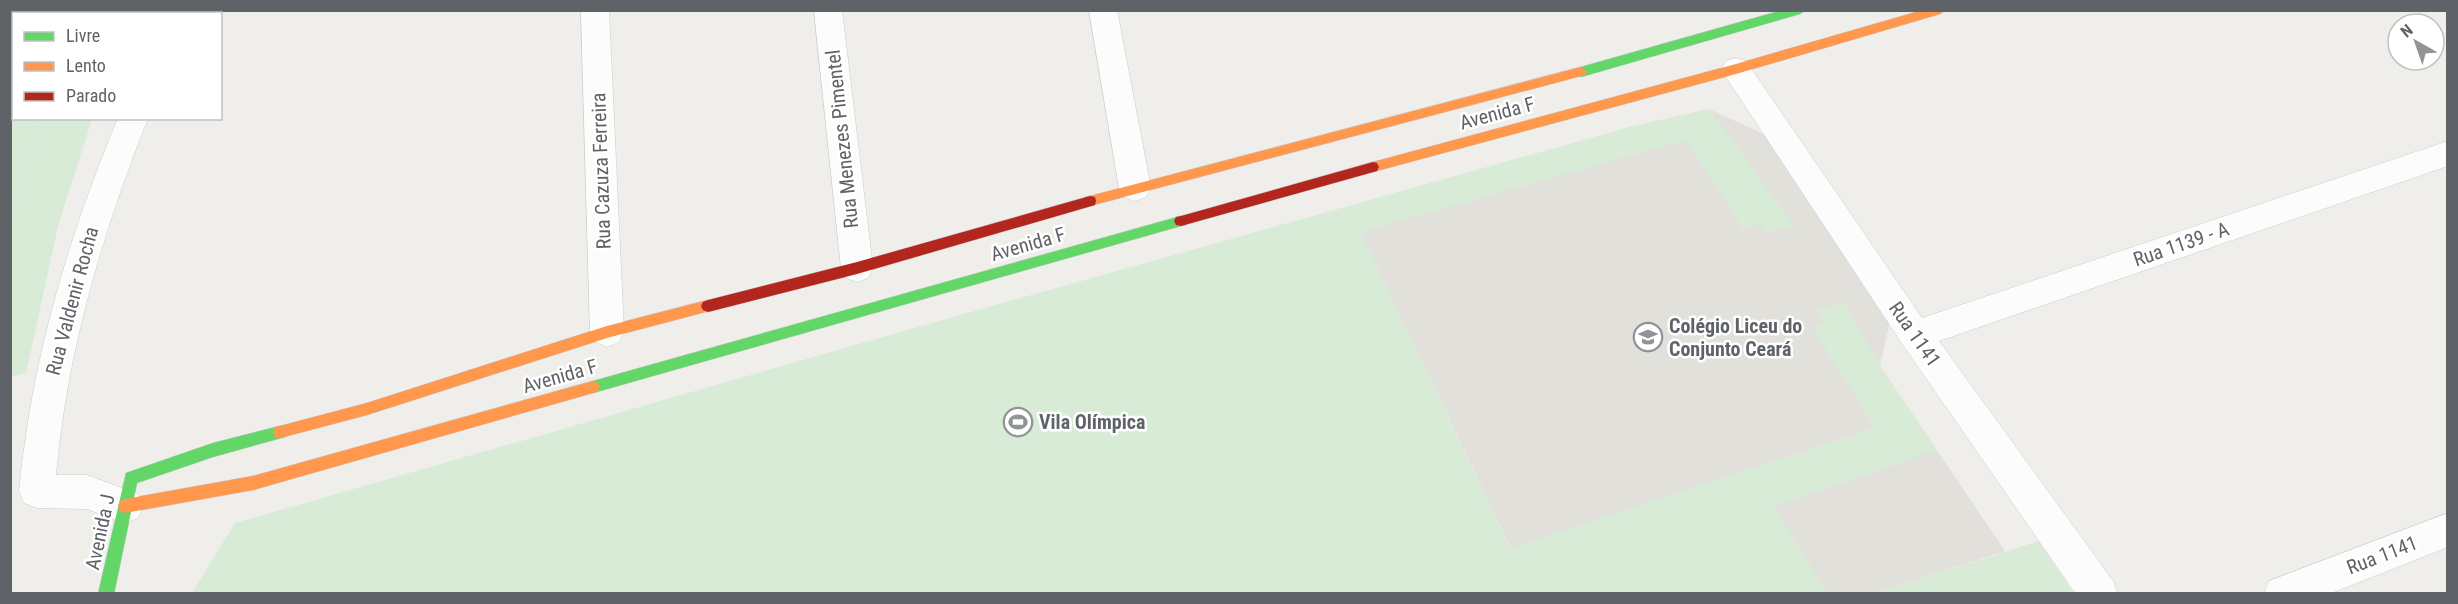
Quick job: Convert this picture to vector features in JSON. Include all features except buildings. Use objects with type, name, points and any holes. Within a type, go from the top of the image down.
[{"type":"street","name":"Rua Cazuza Ferreira","points":[[595,10],[607,332]]},
{"type":"street","name":"Rua Menezes Pimentel","points":[[828,10],[856,267]]},
{"type":"street","points":[[1103,10],[1136,188]]},
{"type":"street","name":"Avenida F","points":[[128,492],[204,453],[367,409],[607,332],[856,267],[992,236],[1136,188],[1581,72],[1800,10]]},
{"type":"street","name":"Avenida F","points":[[128,492],[253,483],[1003,266],[1737,69],[1940,10]]},
{"type":"street","name":"Rua 1141","points":[[1737,69],[1916,335],[2100,594]]},
{"type":"street","name":"Rua Valdenir Rocha","points":[[128,492],[37,491],[53,362],[91,226],[132,120]]},
{"type":"street","name":"Rua 1139 - A","points":[[1916,335],[2448,153]]},
{"type":"street","name":"Avenida J","points":[[106,594],[128,492]]},
{"type":"street","name":"Rua 1141","points":[[2282,594],[2448,530]]},
{"type":"shaded area","name":"Colégio Liceu do Conjunto Ceará","points":[[1709,109],[1766,135],[1893,308],[1880,366],[2005,551],[1878,593],[1532,593],[1360,232],[1626,128]]},
{"type":"green space","points":[[11,10],[140,11],[12,12],[12,120],[92,120],[58,226],[26,373],[11,377]]},
{"type":"green space","name":"Vila Olímpica","points":[[1709,109],[1793,224],[1765,233],[1760,224],[1743,229],[1686,140],[1360,232],[1510,548],[1875,428],[1812,327],[1824,323],[1816,311],[1844,302],[1880,366],[1937,450],[1774,506],[1827,593],[192,593],[235,523],[939,321],[1626,128]]},
{"type":"green space","points":[[2039,541],[2073,593],[1878,593]]},
{"type":"tram line","points":[[10,86],[12,82]]},
{"type":"railway","points":[[10,225],[39,120]]},
{"type":"traffic: fast","points":[[1581,72],[1800,10]]},
{"type":"traffic: fast","points":[[593,387],[1181,221]]},
{"type":"traffic: fast","points":[[106,594],[131,478],[213,450],[280,432]]},
{"type":"traffic: slow","points":[[1373,167],[1736,69],[1940,10]]},
{"type":"traffic: slow","points":[[1090,201],[1581,72]]},
{"type":"traffic: slow","points":[[280,432],[367,409],[607,332],[708,306]]},
{"type":"traffic: slow","points":[[125,506],[253,483],[593,387]]},
{"type":"traffic: jam","points":[[1181,221],[1373,167]]},
{"type":"traffic: jam","points":[[708,306],[857,268],[1090,201]]},
{"type":"place","name":"Colégio Liceu do Conjunto Ceará","points":[[1648,337]]},
{"type":"place","name":"Vila Olímpica","points":[[1018,422]]}]
